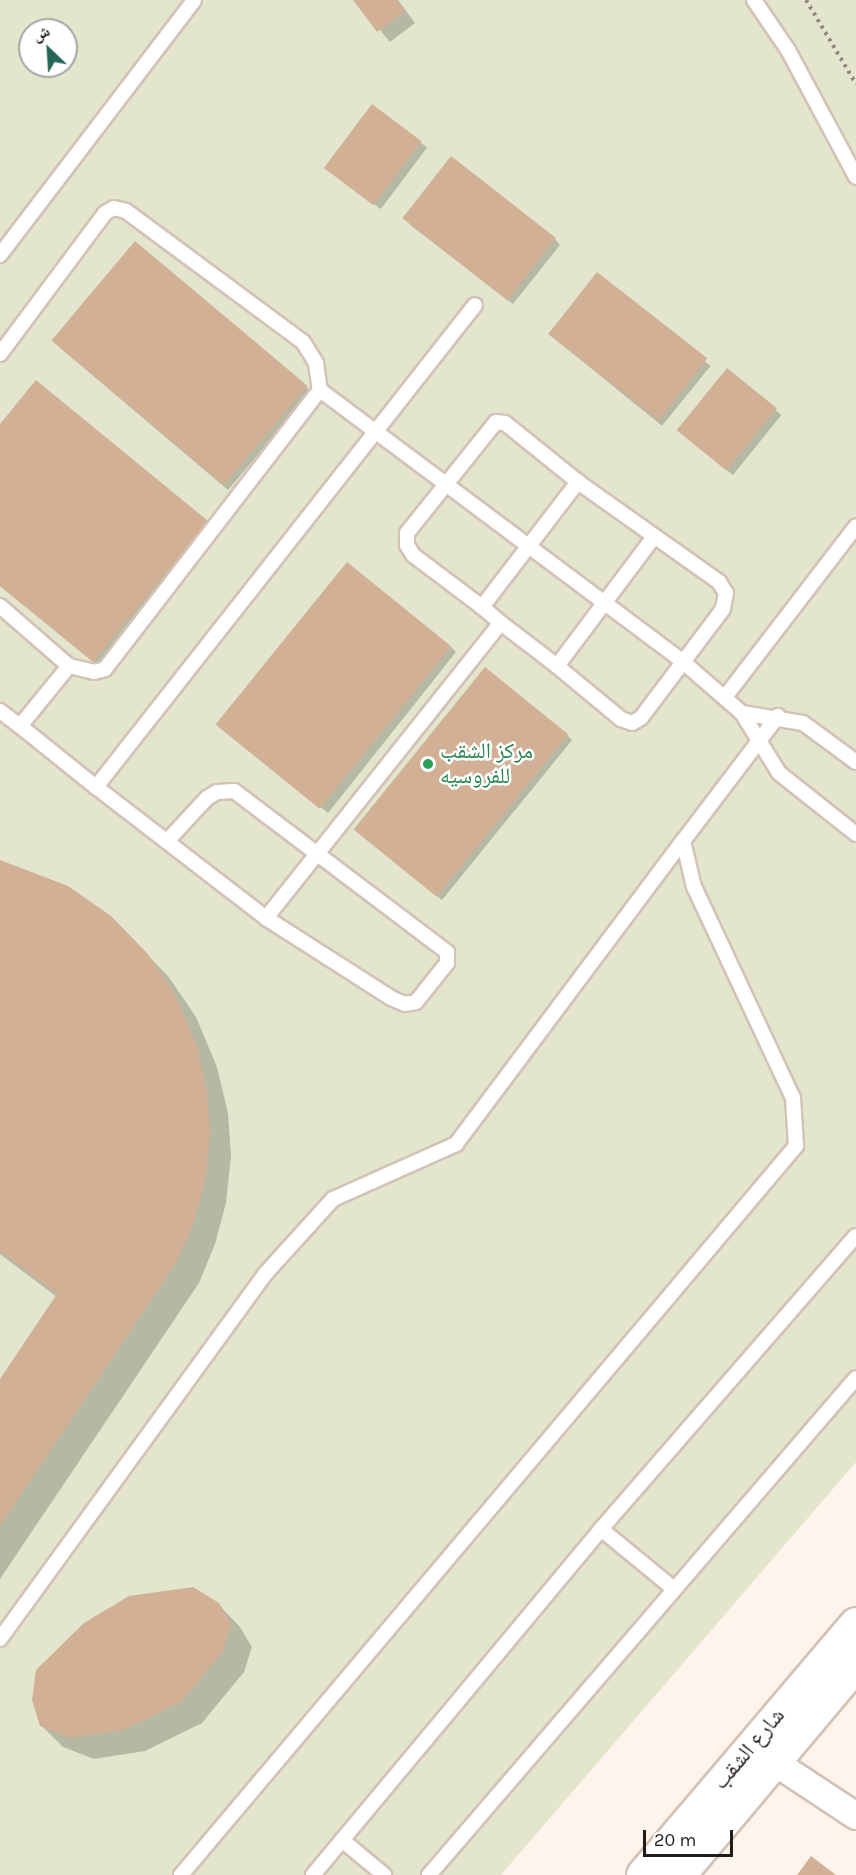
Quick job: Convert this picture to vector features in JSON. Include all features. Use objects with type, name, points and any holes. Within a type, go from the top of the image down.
[{"type":"street","name":"شارع الشقب","points":[[678,1875],[856,1624]]},
{"type":"street","name":"شارع الشقب","points":[[643,1875],[762,1754],[856,1663]]},
{"type":"street","points":[[762,1754],[856,1816]]},
{"type":"lane","points":[[0,255],[194,0]]},
{"type":"lane","points":[[754,0],[788,50],[856,177]]},
{"type":"lane","points":[[0,354],[105,213],[114,208],[126,211],[303,342],[316,363],[320,390],[443,485],[682,661],[725,697],[742,712],[778,773],[856,834]]},
{"type":"lane","points":[[96,787],[475,305]]},
{"type":"lane","points":[[0,606],[69,666],[94,672],[105,669],[320,390]]},
{"type":"lane","points":[[496,422],[505,423],[578,482],[653,538],[719,582],[726,593],[723,609],[641,718],[632,723],[621,719],[557,666],[413,555],[407,545],[407,533],[443,485],[496,422]]},
{"type":"lane","points":[[482,607],[530,549],[578,482]]},
{"type":"lane","points":[[725,697],[856,526]]},
{"type":"lane","points":[[557,666],[601,602],[653,538]]},
{"type":"lane","points":[[266,918],[501,623]]},
{"type":"lane","points":[[20,726],[69,666]]},
{"type":"lane","points":[[0,711],[96,787],[266,918],[405,1005],[416,1002],[447,963],[447,952],[234,791],[217,792],[207,798],[167,841]]},
{"type":"lane","points":[[742,712],[778,716],[803,723],[856,762]]},
{"type":"lane","points":[[0,1639],[265,1274],[333,1199],[456,1144],[778,716]]},
{"type":"lane","points":[[181,1875],[796,1146],[793,1098],[694,887],[683,841]]},
{"type":"lane","points":[[313,1875],[601,1529],[856,1236]]},
{"type":"lane","points":[[429,1875],[856,1378]]},
{"type":"lane","points":[[601,1529],[674,1589]]},
{"type":"lane","points":[[342,1840],[384,1875]]},
{"type":"path","points":[[806,0],[856,84]]},
{"type":"green space","name":"مركز الشقب للفروسيه","points":[[0,0],[856,0],[856,1462],[501,1875],[0,1875]]},
{"type":"building","points":[[353,0],[397,0],[405,11],[377,32]]},
{"type":"building","points":[[372,104],[422,141],[373,205],[324,168]]},
{"type":"building","points":[[451,156],[556,238],[507,300],[402,218]]},
{"type":"building","points":[[135,241],[307,386],[224,485],[51,341]]},
{"type":"building","points":[[597,272],[707,358],[659,420],[548,334]]},
{"type":"building","points":[[727,368],[777,408],[726,470],[677,430]]},
{"type":"building","points":[[36,380],[208,521],[93,662],[0,586],[0,424]]},
{"type":"building","points":[[347,562],[451,646],[320,809],[215,724]]},
{"type":"building","points":[[485,667],[568,734],[437,897],[353,829]]},
{"type":"building","points":[[0,860],[68,886],[111,916],[147,953],[175,994],[196,1044],[207,1091],[210,1135],[205,1181],[194,1222],[177,1261],[0,1526],[0,1379],[57,1294],[0,1251]]},
{"type":"building","points":[[193,1587],[219,1603],[231,1624],[223,1651],[181,1702],[123,1730],[71,1738],[40,1726],[32,1700],[36,1670],[84,1623],[129,1596]]},
{"type":"building","points":[[811,1856],[836,1875],[797,1875]]},
{"type":"place","name":"مركز الشقب للفروسيه","points":[[428,764]]}]
